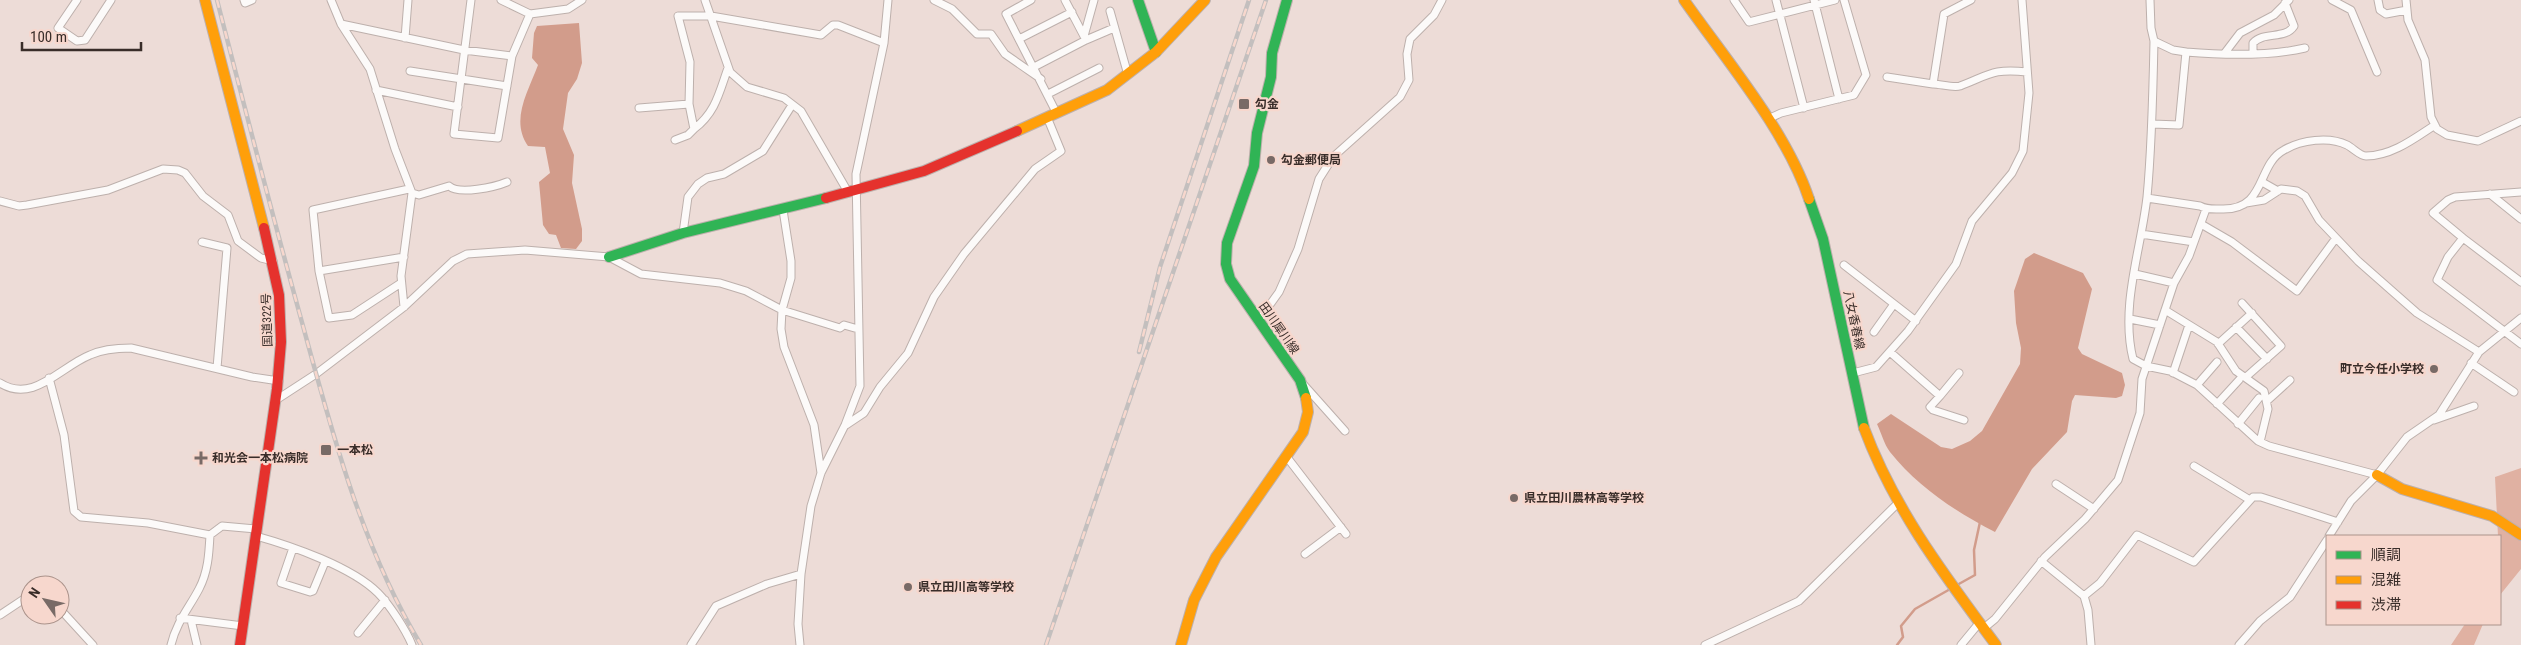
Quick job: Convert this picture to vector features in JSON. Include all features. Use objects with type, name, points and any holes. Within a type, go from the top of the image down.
[{"type":"main road","name":"国道322号","points":[[206,0],[273,261],[280,293],[282,323],[279,381],[240,645]]},
{"type":"main road","points":[[1138,0],[1156,52]]},
{"type":"main road","points":[[609,257],[683,233],[783,210],[924,171],[1107,90],[1156,52],[1205,0]]},
{"type":"main road","name":"田川犀川線","points":[[1181,645],[1190,608],[1203,582],[1303,431],[1307,418],[1307,399],[1300,380],[1230,279],[1226,253],[1227,243],[1254,166],[1257,133],[1271,77],[1272,53],[1287,0]]},
{"type":"main road","name":"八女香春線","points":[[1684,0],[1768,119],[1801,174],[1816,216],[1853,372],[1862,423],[1871,450],[1897,504],[1996,645]]},
{"type":"main road","points":[[2377,475],[2402,489],[2492,516],[2521,534]]},
{"type":"street","points":[[77,0],[58,28],[77,41],[85,40],[111,0]]},
{"type":"street","points":[[244,0],[245,3],[252,0]]},
{"type":"street","points":[[331,0],[341,24],[370,69],[410,191],[402,283],[404,307]]},
{"type":"street","points":[[405,38],[408,0]]},
{"type":"street","points":[[471,0],[454,134],[498,138],[512,56],[530,14]]},
{"type":"street","points":[[501,0],[530,14],[568,9],[582,0]]},
{"type":"street","points":[[705,0],[728,68],[746,88],[784,98],[801,111],[852,192]]},
{"type":"street","points":[[800,645],[798,624],[801,574],[811,506],[821,473],[845,425],[860,386],[852,192],[884,43],[888,0]]},
{"type":"street","points":[[934,0],[952,9],[977,34],[991,34],[1005,54],[1041,79]]},
{"type":"street","points":[[845,425],[864,413],[880,387],[908,354],[934,297],[964,254],[1035,169],[1061,151],[1048,94],[1006,14],[1031,0]]},
{"type":"street","points":[[1065,0],[1085,38]]},
{"type":"street","points":[[1085,38],[1094,0]]},
{"type":"street","points":[[1259,320],[1279,292],[1298,249],[1319,179],[1333,157],[1396,103],[1409,80],[1407,54],[1410,39],[1434,15],[1442,0]]},
{"type":"street","points":[[1734,0],[1749,22],[1815,2],[1835,0]]},
{"type":"street","points":[[1776,0],[1804,108]]},
{"type":"street","points":[[1768,119],[1854,95],[1866,75],[1844,0]]},
{"type":"street","points":[[1933,84],[1944,14],[1971,0]]},
{"type":"street","points":[[1853,372],[1876,367],[1916,321],[1956,264],[1972,221],[2012,173],[2023,151],[2029,93],[2022,0]]},
{"type":"street","points":[[2150,0],[2150,28],[2154,41],[2152,124],[2147,198],[2130,302],[2133,360],[2146,366],[2173,373],[2197,385],[2260,442],[2377,475]]},
{"type":"street","points":[[2332,0],[2351,10],[2377,72]]},
{"type":"street","points":[[2378,0],[2380,10],[2386,14],[2407,10]]},
{"type":"street","points":[[2406,0],[2408,20],[2424,60],[2431,117],[2436,125],[2447,135],[2478,141],[2521,121]]},
{"type":"street","points":[[1815,2],[1839,99]]},
{"type":"street","points":[[2224,54],[2240,33],[2274,15],[2287,2],[2294,26],[2292,30],[2280,35],[2256,39],[2253,43],[2253,52]]},
{"type":"street","points":[[1110,11],[1128,75]]},
{"type":"street","points":[[1019,39],[1072,12]]},
{"type":"street","points":[[694,129],[689,104],[690,62],[678,16],[711,16],[821,36],[833,25],[838,25],[884,43]]},
{"type":"street","points":[[341,24],[464,50],[512,56]]},
{"type":"street","points":[[1034,67],[1085,38],[1114,28]]},
{"type":"street","points":[[2154,41],[2174,50],[2224,54],[2289,52],[2305,48]]},
{"type":"street","points":[[2152,124],[2179,125],[2186,52]]},
{"type":"street","points":[[675,140],[688,135],[707,119],[713,110],[728,68]]},
{"type":"street","points":[[1048,94],[1099,68]]},
{"type":"street","points":[[1887,77],[1959,87],[1990,72],[2006,70],[2027,72]]},
{"type":"street","points":[[410,71],[506,86]]},
{"type":"street","points":[[376,90],[458,107]]},
{"type":"street","points":[[639,108],[689,104]]},
{"type":"street","points":[[683,233],[688,197],[698,184],[706,178],[724,174],[763,151],[792,105]]},
{"type":"street","points":[[2246,202],[2262,182],[2273,159],[2283,150],[2300,143],[2319,140],[2339,141],[2365,156],[2403,146],[2436,125]]},
{"type":"street","points":[[0,201],[19,206],[27,205],[108,190],[163,169],[178,170],[185,173],[203,196],[228,215],[238,241],[261,258],[273,261]]},
{"type":"street","points":[[402,283],[352,315],[329,318],[319,271],[313,210],[410,191],[419,195],[448,186],[457,191],[498,186],[507,182]]},
{"type":"street","points":[[2262,182],[2278,191]]},
{"type":"street","points":[[2147,198],[2200,206],[2206,209],[2228,209],[2246,202],[2264,200],[2278,191],[2290,188],[2304,196],[2319,220],[2358,261],[2417,313],[2479,352]]},
{"type":"street","points":[[2521,192],[2455,197],[2448,200],[2433,214],[2521,282]]},
{"type":"street","points":[[2490,194],[2521,219]]},
{"type":"street","points":[[1961,645],[1982,625],[1995,619],[2041,562],[2094,509],[2118,480],[2140,412],[2142,379],[2146,366],[2174,283],[2189,256],[2206,209]]},
{"type":"street","points":[[783,210],[791,261],[791,278],[782,310],[781,329],[784,347],[814,425],[821,473]]},
{"type":"street","points":[[2201,224],[2232,242],[2297,291],[2336,238]]},
{"type":"street","points":[[2141,234],[2194,242]]},
{"type":"street","points":[[2463,238],[2448,257],[2437,280],[2521,344]]},
{"type":"street","points":[[202,242],[227,248],[217,368]]},
{"type":"street","points":[[275,400],[316,374],[404,307],[454,261],[467,254],[525,250],[609,257],[641,274],[720,283],[746,291],[782,310],[840,328],[844,325],[858,329]]},
{"type":"street","points":[[319,271],[404,257]]},
{"type":"street","points":[[1844,265],[1916,321]]},
{"type":"street","points":[[2135,274],[2174,283]]},
{"type":"street","points":[[2217,404],[2242,379],[2281,346],[2242,303]]},
{"type":"street","points":[[1874,332],[1894,304]]},
{"type":"street","points":[[2165,310],[2218,344],[2229,363],[2242,379],[2264,391],[2268,409],[2260,442]]},
{"type":"street","points":[[2218,344],[2252,313]]},
{"type":"street","points":[[2434,420],[2479,352],[2521,318]]},
{"type":"street","points":[[2130,319],[2160,325]]},
{"type":"street","points":[[2173,373],[2189,325]]},
{"type":"street","points":[[2236,327],[2267,359]]},
{"type":"street","points":[[0,383],[21,391],[35,387],[89,355],[112,348],[131,348],[279,381]]},
{"type":"street","points":[[1890,352],[1940,396]]},
{"type":"street","points":[[2197,385],[2217,362]]},
{"type":"street","points":[[2471,363],[2514,392]]},
{"type":"street","points":[[1959,372],[1930,407],[1964,420]]},
{"type":"street","points":[[49,378],[64,435],[73,504],[77,514],[84,518],[148,524],[210,535],[222,526],[257,533],[364,581],[385,600],[412,645]]},
{"type":"street","points":[[1300,380],[1346,431]]},
{"type":"street","points":[[2267,401],[2290,380]]},
{"type":"street","points":[[2238,424],[2259,398]]},
{"type":"street","points":[[2331,535],[2351,501],[2377,475],[2407,437],[2434,420],[2474,406]]},
{"type":"street","points":[[1286,456],[1343,531],[1305,554]]},
{"type":"street","points":[[2194,466],[2250,500]]},
{"type":"street","points":[[2056,484],[2094,509]]},
{"type":"street","points":[[2084,596],[2100,584],[2137,535],[2194,562],[2253,497],[2261,497],[2338,522]]},
{"type":"street","points":[[1705,645],[1799,601],[1897,504]]},
{"type":"street","points":[[171,645],[180,618],[199,589],[205,574],[209,558],[210,535]]},
{"type":"street","points":[[2239,645],[2260,620],[2290,597],[2326,542]]},
{"type":"street","points":[[293,548],[281,583],[310,592],[313,591],[325,562]]},
{"type":"street","points":[[2041,562],[2084,596],[2088,610],[2091,645]]},
{"type":"street","points":[[691,645],[716,606],[767,584],[801,574]]},
{"type":"street","points":[[358,633],[385,600]]},
{"type":"street","points":[[0,615],[20,602]]},
{"type":"street","points":[[180,618],[243,626]]},
{"type":"street","points":[[70,620],[93,645]]},
{"type":"street","points":[[191,620],[197,645]]},
{"type":"shaded area","points":[[579,23],[582,63],[577,79],[568,93],[563,129],[574,155],[572,183],[582,229],[582,241],[576,249],[561,248],[556,235],[549,234],[543,225],[539,182],[550,173],[545,147],[528,146],[523,136],[521,116],[522,106],[538,65],[532,58],[534,33],[537,26]]},
{"type":"shaded area","points":[[2034,253],[2083,273],[2092,289],[2078,348],[2082,354],[2122,373],[2125,385],[2122,396],[2116,398],[2075,395],[2072,401],[2067,432],[2032,469],[1995,532],[1938,498],[1925,487],[1890,452],[1877,424],[1891,414],[1941,447],[1952,449],[1970,441],[1982,431],[2020,364],[2021,348],[2016,323],[2014,291],[2025,259]]},
{"type":"shaded area","points":[[2521,468],[2521,569],[2501,594],[2501,535],[2498,535],[2495,477]]},
{"type":"shaded area","points":[[2464,625],[2483,625],[2474,645],[2451,645]]},
{"type":"waterway","points":[[1957,585],[1975,575],[1974,550],[1980,522]]},
{"type":"waterway","points":[[1897,645],[1903,637],[1901,626],[1915,609],[1952,588]]},
{"type":"railway","points":[[217,0],[281,245],[338,449],[351,490],[382,569],[400,608],[421,645]]},
{"type":"railway","points":[[1139,352],[1160,267],[1249,0]]},
{"type":"railway","points":[[1046,645],[1266,0]]},
{"type":"traffic: fast","points":[[1138,0],[1156,52]]},
{"type":"traffic: fast","points":[[1287,0],[1272,53],[1271,77],[1257,133],[1254,166],[1227,243],[1226,264],[1230,279],[1300,380],[1306,398]]},
{"type":"traffic: fast","points":[[609,257],[683,233],[826,198]]},
{"type":"traffic: fast","points":[[1809,199],[1823,239],[1864,428]]},
{"type":"traffic: slow","points":[[205,0],[264,228]]},
{"type":"traffic: slow","points":[[1017,131],[1107,90],[1156,52],[1205,0]]},
{"type":"traffic: slow","points":[[1684,0],[1754,96],[1786,147],[1809,199]]},
{"type":"traffic: slow","points":[[1181,645],[1194,600],[1216,557],[1303,432],[1308,412],[1306,398]]},
{"type":"traffic: slow","points":[[1864,428],[1890,486],[1922,541],[1996,645]]},
{"type":"traffic: slow","points":[[2377,475],[2402,489],[2492,516],[2521,535]]},
{"type":"traffic: jam","points":[[826,198],[924,171],[1017,131]]},
{"type":"traffic: jam","points":[[240,645],[277,389],[281,342],[279,295],[264,228]]},
{"type":"place","name":"勾金","points":[[1244,104]]},
{"type":"place","name":"勾金郵便局","points":[[1271,160]]},
{"type":"place","name":"町立今任小学校","points":[[2434,369]]},
{"type":"place","name":"一本松","points":[[326,450]]},
{"type":"place","name":"和光会一本松病院","points":[[201,458]]},
{"type":"place","name":"県立田川農林高等学校","points":[[1514,498]]},
{"type":"place","name":"県立田川高等学校","points":[[908,587]]}]
